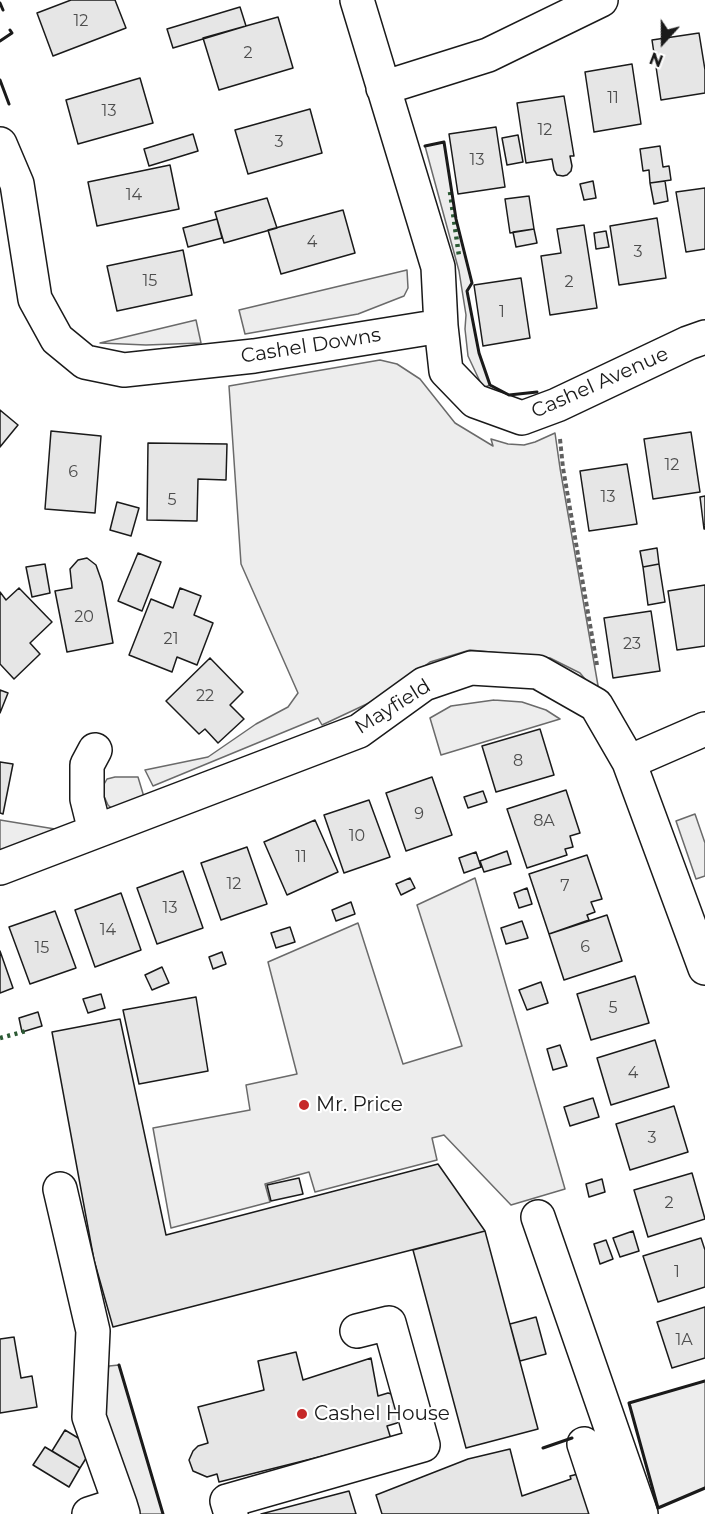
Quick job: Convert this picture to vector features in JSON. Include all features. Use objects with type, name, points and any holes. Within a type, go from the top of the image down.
[{"type":"street","points":[[357,0],[438,267],[441,326]]},
{"type":"street","points":[[383,87],[488,55],[601,0]]},
{"type":"street","name":"Cashel Downs","points":[[0,144],[17,184],[35,299],[57,339],[85,362],[124,370],[254,356],[441,326]]},
{"type":"street","name":"Cashel Avenue","points":[[441,326],[446,370],[476,402],[522,418],[557,405],[705,337]]},
{"type":"street","name":"Mayfield","points":[[0,868],[359,731],[424,684],[471,668],[538,672],[596,705],[629,762],[705,968]]},
{"type":"street","points":[[629,762],[705,729]]},
{"type":"street","points":[[95,750],[87,765],[87,799],[95,831]]},
{"type":"street","points":[[60,1189],[93,1331],[89,1417],[121,1509],[89,1514]]},
{"type":"street","points":[[538,1217],[641,1514]]},
{"type":"street","points":[[231,1514],[227,1501],[423,1445],[389,1323],[357,1332]]},
{"type":"street","points":[[584,1444],[607,1514]]},
{"type":"path","points":[[557,405],[563,468],[598,671]]},
{"type":"shaded area","points":[[444,142],[456,219],[472,283],[467,291],[479,353],[490,385],[483,388],[468,356],[466,315],[459,271],[425,146]]},
{"type":"shaded area","points":[[407,270],[408,288],[404,296],[358,314],[245,334],[239,310]]},
{"type":"shaded area","points":[[196,320],[201,343],[146,345],[100,343]]},
{"type":"shaded area","points":[[380,360],[397,364],[420,379],[455,423],[493,446],[491,439],[508,444],[524,445],[555,433],[600,697],[580,673],[550,658],[470,650],[430,662],[386,695],[322,725],[318,718],[153,786],[145,770],[208,757],[256,724],[288,707],[298,693],[241,564],[229,386]]},
{"type":"shaded area","points":[[494,700],[522,702],[546,710],[560,719],[441,755],[430,718],[451,706]]},
{"type":"shaded area","points":[[138,777],[144,797],[114,809],[110,807],[103,794],[103,786],[107,779]]},
{"type":"shaded area","points":[[695,814],[705,843],[705,876],[696,879],[676,821]]},
{"type":"shaded area","points":[[0,820],[61,830],[0,851]]},
{"type":"shaded area","points":[[475,878],[565,1189],[511,1205],[444,1135],[432,1138],[437,1160],[315,1192],[309,1172],[265,1184],[270,1202],[171,1228],[153,1128],[250,1110],[246,1085],[297,1074],[268,962],[358,923],[403,1064],[462,1046],[417,905]]},
{"type":"shaded area","points":[[119,1365],[163,1514],[130,1514],[96,1408],[109,1366]]},
{"type":"shaded area","points":[[705,1381],[705,1488],[658,1508],[629,1403]]},
{"type":"building","points":[[71,0],[115,0],[126,28],[53,56],[37,13]]},
{"type":"building","points":[[240,7],[246,26],[173,48],[167,29]]},
{"type":"building","points":[[278,17],[293,68],[219,90],[203,38]]},
{"type":"building","points":[[699,33],[705,70],[705,93],[661,100],[652,40]]},
{"type":"building","points":[[632,64],[641,124],[594,132],[585,72]]},
{"type":"building","points":[[140,78],[153,123],[78,144],[66,100]]},
{"type":"building","points":[[564,96],[574,156],[570,156],[571,171],[563,176],[557,175],[552,159],[526,163],[517,103]]},
{"type":"building","points":[[310,109],[322,153],[248,174],[235,130]]},
{"type":"building","points":[[496,127],[505,187],[458,194],[449,134]]},
{"type":"building","points":[[193,134],[198,151],[149,166],[144,149]]},
{"type":"building","points":[[518,135],[523,162],[507,165],[502,138]]},
{"type":"building","points":[[660,146],[663,167],[669,166],[671,180],[650,183],[649,170],[643,171],[640,149]]},
{"type":"building","points":[[170,165],[179,209],[97,226],[88,182]]},
{"type":"building","points":[[593,181],[596,198],[584,200],[580,184]]},
{"type":"building","points":[[665,181],[668,201],[654,204],[650,183]]},
{"type":"building","points":[[705,188],[705,249],[686,252],[676,192]]},
{"type":"building","points":[[529,196],[534,229],[510,233],[505,199]]},
{"type":"building","points":[[267,198],[277,228],[224,243],[215,212]]},
{"type":"building","points":[[343,210],[355,253],[281,274],[268,230]]},
{"type":"building","points":[[657,218],[666,278],[619,285],[610,226]]},
{"type":"building","points":[[217,219],[222,238],[188,247],[183,228]]},
{"type":"building","points":[[584,225],[597,308],[550,315],[541,256],[561,253],[557,229]]},
{"type":"building","points":[[534,229],[537,243],[516,247],[513,232]]},
{"type":"building","points":[[606,231],[609,247],[596,249],[594,233]]},
{"type":"building","points":[[183,250],[192,295],[117,311],[107,266]]},
{"type":"building","points":[[521,278],[530,338],[483,346],[474,285]]},
{"type":"building","points":[[0,410],[18,425],[0,447]]},
{"type":"building","points":[[51,431],[101,436],[95,513],[45,509]]},
{"type":"building","points":[[691,432],[700,492],[653,499],[644,439]]},
{"type":"building","points":[[148,443],[227,444],[226,480],[198,479],[197,521],[147,520]]},
{"type":"building","points":[[627,464],[637,524],[589,531],[580,471]]},
{"type":"building","points":[[705,496],[705,529],[704,529],[700,497]]},
{"type":"building","points":[[117,502],[139,508],[131,536],[110,530]]},
{"type":"building","points":[[657,548],[659,564],[643,567],[640,551]]},
{"type":"building","points":[[138,553],[161,562],[142,611],[118,601]]},
{"type":"building","points":[[87,558],[96,565],[102,582],[113,643],[67,652],[55,591],[72,588],[70,569],[78,560]]},
{"type":"building","points":[[45,564],[50,593],[32,597],[26,567]]},
{"type":"building","points":[[659,564],[665,602],[648,605],[643,567]]},
{"type":"building","points":[[705,585],[705,646],[677,650],[668,591]]},
{"type":"building","points":[[19,588],[52,622],[30,643],[40,654],[14,679],[0,664],[0,592],[6,600]]},
{"type":"building","points":[[180,588],[201,596],[194,615],[213,623],[197,665],[177,657],[172,672],[129,655],[151,599],[173,608]]},
{"type":"building","points":[[651,611],[660,671],[613,678],[604,618]]},
{"type":"building","points":[[210,658],[243,692],[230,705],[244,719],[218,743],[205,729],[199,734],[166,701]]},
{"type":"building","points":[[0,690],[8,693],[0,713]]},
{"type":"building","points":[[540,729],[554,775],[496,792],[482,746]]},
{"type":"building","points":[[0,762],[13,764],[3,814],[0,813]]},
{"type":"building","points":[[432,777],[452,835],[406,851],[386,793]]},
{"type":"building","points":[[566,790],[580,833],[570,836],[573,847],[565,849],[567,855],[527,868],[507,809]]},
{"type":"building","points":[[483,791],[487,802],[468,808],[464,797]]},
{"type":"building","points":[[369,800],[390,857],[344,873],[324,815]]},
{"type":"building","points":[[315,820],[338,872],[287,895],[264,842]]},
{"type":"building","points":[[247,847],[267,904],[221,920],[201,863]]},
{"type":"building","points":[[507,851],[511,864],[484,872],[480,861]]},
{"type":"building","points":[[476,852],[481,867],[464,873],[459,858]]},
{"type":"building","points":[[587,855],[602,899],[591,902],[595,912],[587,915],[589,920],[549,934],[529,874]]},
{"type":"building","points":[[183,871],[203,928],[157,944],[137,888]]},
{"type":"building","points":[[410,878],[415,888],[401,895],[396,884]]},
{"type":"building","points":[[527,888],[532,904],[519,908],[514,893]]},
{"type":"building","points":[[121,893],[141,950],[95,967],[75,910]]},
{"type":"building","points":[[351,902],[355,914],[336,921],[332,910]]},
{"type":"building","points":[[55,911],[76,968],[30,984],[9,927]]},
{"type":"building","points":[[607,915],[622,961],[564,980],[549,934]]},
{"type":"building","points":[[522,921],[528,938],[506,944],[501,928]]},
{"type":"building","points":[[290,927],[295,942],[276,948],[271,933]]},
{"type":"building","points":[[0,951],[13,988],[0,993]]},
{"type":"building","points":[[222,952],[226,964],[213,969],[209,957]]},
{"type":"building","points":[[162,967],[169,983],[152,990],[145,975]]},
{"type":"building","points":[[635,976],[649,1023],[591,1040],[577,994]]},
{"type":"building","points":[[541,982],[548,1003],[527,1010],[519,990]]},
{"type":"building","points":[[101,994],[105,1008],[88,1013],[83,999]]},
{"type":"building","points":[[196,997],[208,1071],[139,1084],[123,1010]]},
{"type":"building","points":[[38,1012],[42,1026],[22,1032],[19,1018]]},
{"type":"building","points":[[120,1019],[166,1235],[438,1164],[485,1231],[113,1327],[94,1260],[52,1032]]},
{"type":"building","points":[[655,1040],[669,1087],[611,1105],[597,1058]]},
{"type":"building","points":[[560,1045],[567,1066],[553,1070],[547,1049]]},
{"type":"building","points":[[593,1098],[599,1117],[570,1126],[564,1107]]},
{"type":"building","points":[[674,1106],[688,1152],[630,1170],[616,1124]]},
{"type":"building","points":[[692,1173],[705,1219],[648,1237],[634,1190]]},
{"type":"building","points":[[299,1178],[303,1194],[271,1201],[267,1185]]},
{"type":"building","points":[[602,1179],[605,1192],[589,1197],[586,1184]]},
{"type":"building","points":[[485,1231],[538,1429],[466,1448],[413,1250]]},
{"type":"building","points":[[633,1231],[639,1251],[620,1257],[613,1238]]},
{"type":"building","points":[[701,1238],[705,1250],[705,1287],[658,1302],[643,1256]]},
{"type":"building","points":[[606,1240],[613,1259],[600,1264],[594,1244]]},
{"type":"building","points":[[705,1307],[705,1358],[672,1368],[657,1322]]},
{"type":"building","points":[[536,1317],[546,1354],[520,1361],[510,1324]]},
{"type":"building","points":[[14,1337],[21,1378],[32,1376],[37,1407],[0,1413],[0,1339]]},
{"type":"building","name":"Cashel House","points":[[296,1352],[303,1380],[371,1358],[378,1396],[388,1393],[395,1395],[402,1418],[397,1423],[387,1426],[391,1439],[219,1482],[217,1474],[207,1477],[193,1471],[189,1460],[193,1451],[198,1446],[208,1443],[198,1407],[264,1390],[258,1361]]},
{"type":"building","points":[[65,1430],[93,1447],[80,1468],[52,1451]]},
{"type":"building","points":[[45,1447],[80,1468],[69,1487],[33,1465]]},
{"type":"building","points":[[510,1449],[522,1496],[582,1473],[591,1514],[382,1514],[376,1495],[468,1459]]},
{"type":"building","points":[[349,1491],[356,1514],[261,1514]]},
{"type":"hedge","points":[[450,192],[459,256]]},
{"type":"hedge","points":[[0,1038],[26,1031]]},
{"type":"wall","points":[[0,3],[3,10]]},
{"type":"wall","points":[[0,41],[12,33],[10,30]]},
{"type":"wall","points":[[0,80],[9,104]]},
{"type":"wall","points":[[425,146],[444,142],[456,219],[472,283],[467,291],[479,353],[490,385],[509,395],[537,392]]},
{"type":"wall","points":[[119,1365],[163,1514]]},
{"type":"wall","points":[[705,1381],[629,1403],[658,1508],[705,1488]]},
{"type":"wall","points":[[543,1448],[572,1438]]},
{"type":"place","name":"Mr. Price","points":[[304,1105]]},
{"type":"place","name":"Cashel House","points":[[302,1414]]}]
